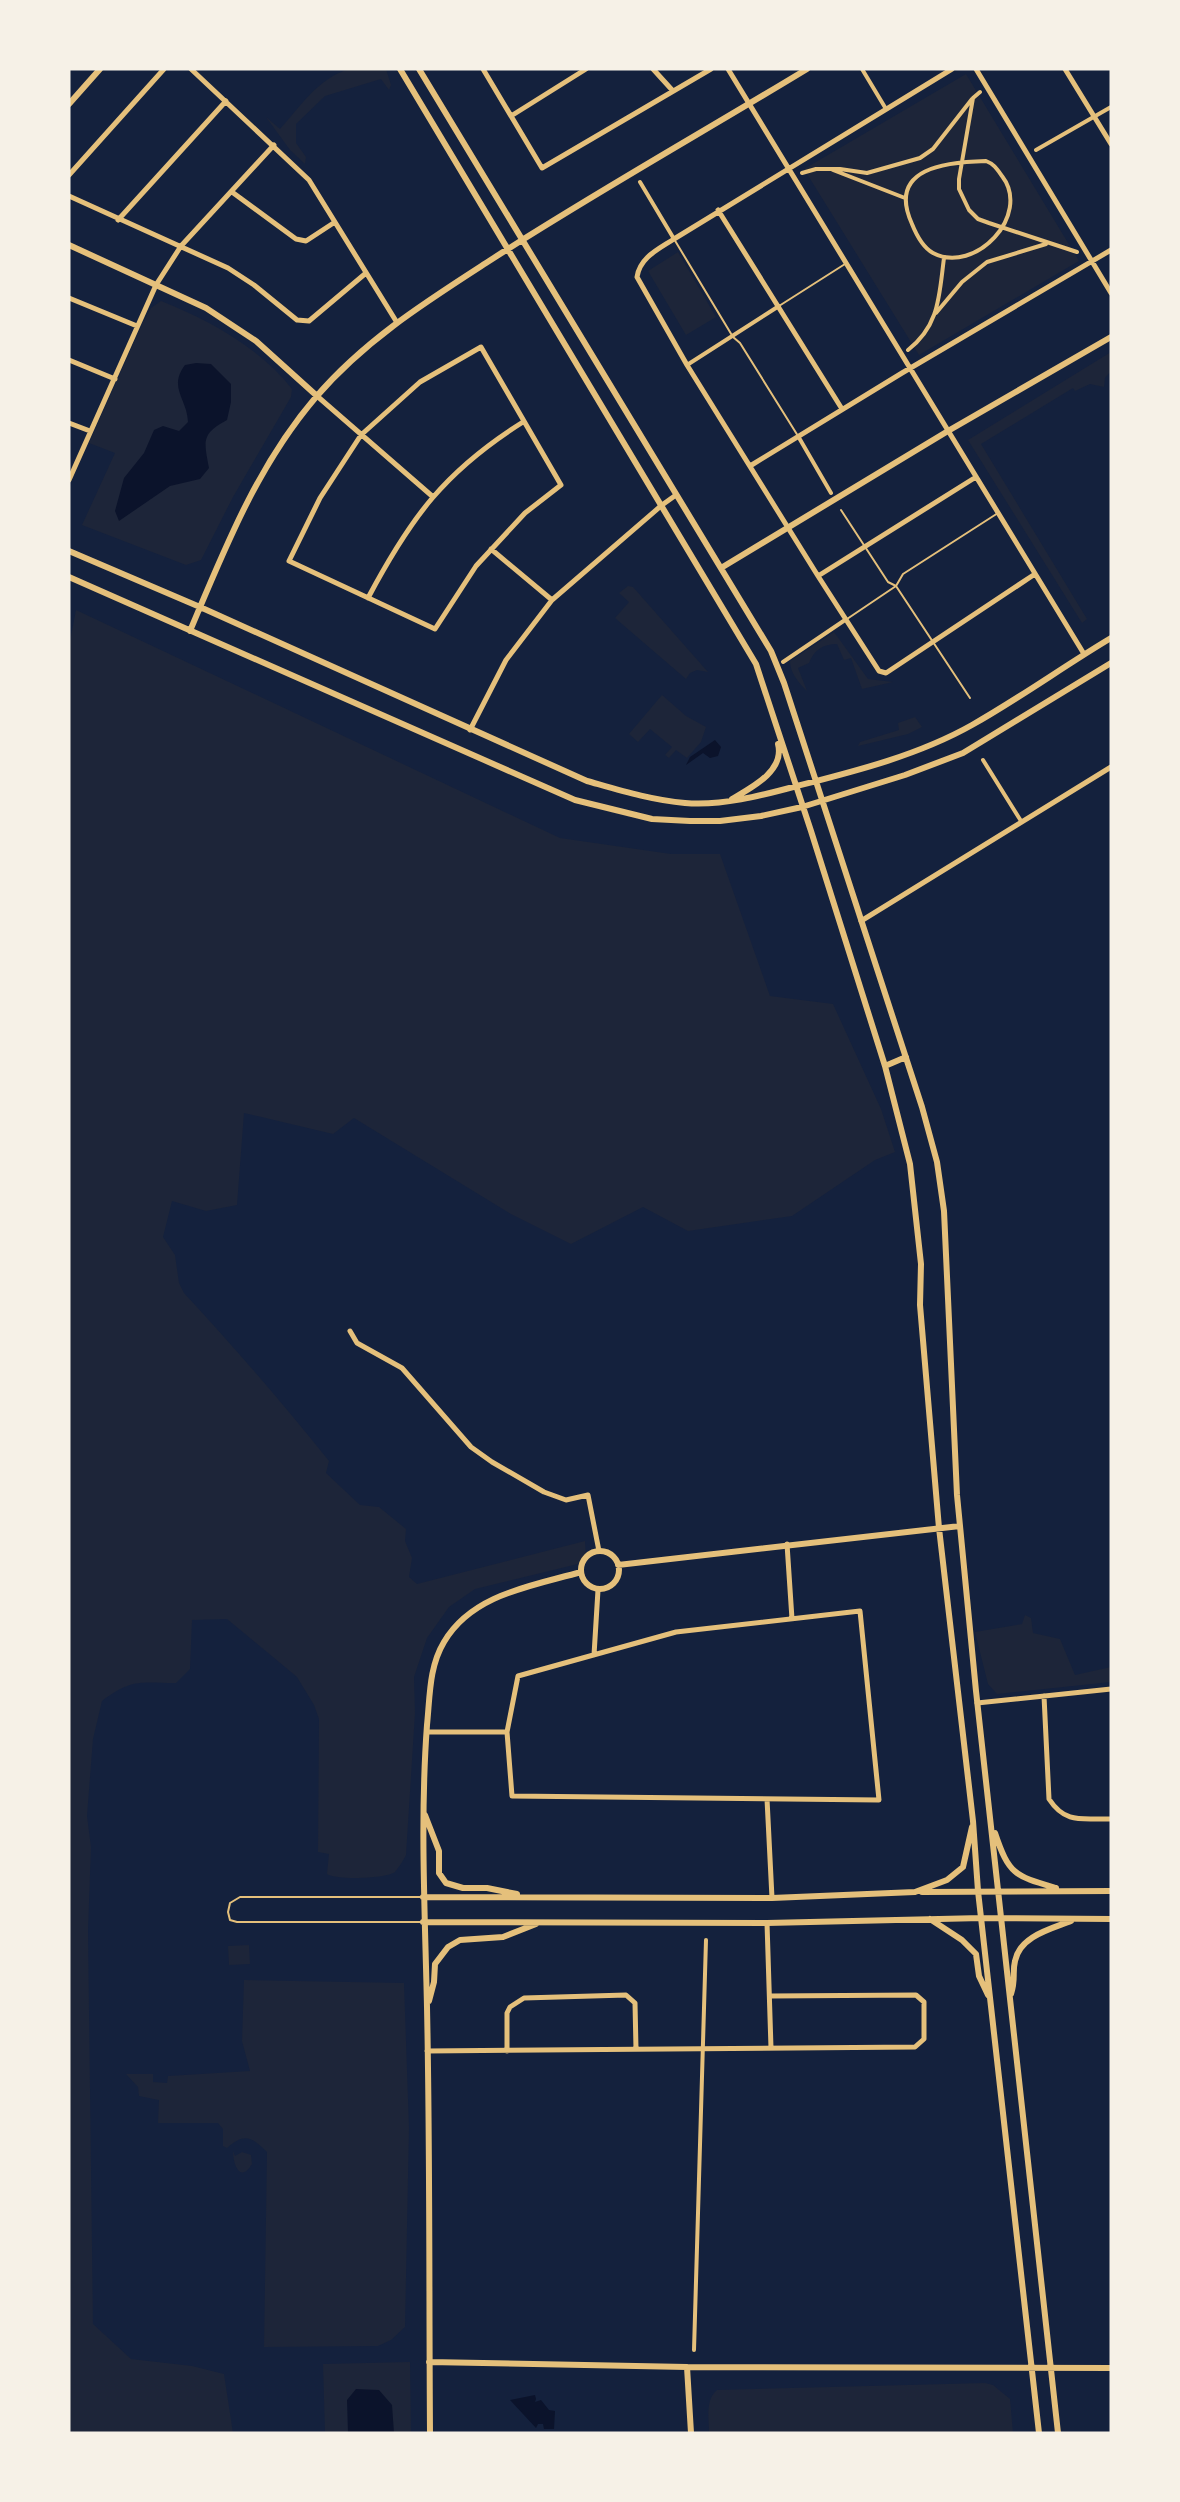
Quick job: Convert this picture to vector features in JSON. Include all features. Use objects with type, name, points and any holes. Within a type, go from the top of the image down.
[{"type":"street","points":[[69,104],[100,69]]},
{"type":"street","points":[[69,175],[164,69]]},
{"type":"street","points":[[191,69],[309,180],[396,321]]},
{"type":"street","points":[[400,69],[756,664],[885,1066],[910,1164],[917,1211],[921,1264],[920,1305],[939,1528],[974,1821],[978,1890],[1039,2433]]},
{"type":"street","points":[[419,69],[771,651],[784,683],[906,1057],[937,1162],[944,1210],[960,1526],[977,1703],[1000,1890],[1058,2433]]},
{"type":"street","points":[[491,69],[484,72],[542,168],[711,69]]},
{"type":"street","points":[[511,116],[586,69]]},
{"type":"street","points":[[653,69],[672,91]]},
{"type":"street","points":[[728,69],[1084,654]]},
{"type":"street","points":[[190,631],[248,497],[269,460],[317,396],[357,354],[396,321],[506,249],[807,69]]},
{"type":"street","points":[[862,69],[886,109]]},
{"type":"street","points":[[952,69],[674,239],[643,261],[638,267],[637,277],[687,364],[874,665],[886,673],[1035,574]]},
{"type":"street","points":[[976,69],[1111,293]]},
{"type":"street","points":[[1065,69],[1111,144]]},
{"type":"street","points":[[802,173],[830,169],[867,172],[920,158],[933,149],[980,92]]},
{"type":"street","points":[[973,98],[961,162],[959,189],[963,202],[978,219],[1047,244],[1077,252]]},
{"type":"street","points":[[118,220],[226,101]]},
{"type":"street","points":[[1036,150],[1111,107]]},
{"type":"street","points":[[69,480],[156,285],[181,246],[274,145]]},
{"type":"street","points":[[961,162],[993,163],[1008,184],[1011,202],[1003,227],[982,249],[966,257],[944,258],[929,251],[918,237],[906,208],[905,198],[909,187],[926,170],[946,163],[961,162]]},
{"type":"street","points":[[830,169],[905,198]]},
{"type":"street","points":[[640,182],[674,239]]},
{"type":"street","points":[[232,192],[296,239],[306,241],[335,222]]},
{"type":"street","points":[[69,196],[228,268],[254,285],[297,320],[309,321],[366,273]]},
{"type":"street","points":[[718,210],[842,409]]},
{"type":"street","points":[[908,350],[926,333],[936,313],[962,282],[987,262],[1047,244]]},
{"type":"street","points":[[69,245],[206,308],[256,341],[432,496]]},
{"type":"street","points":[[750,466],[909,368],[1111,250]]},
{"type":"street","points":[[936,313],[944,258]]},
{"type":"street","points":[[69,298],[137,326]]},
{"type":"street","points":[[687,364],[779,306]]},
{"type":"street","points":[[721,568],[948,431],[1111,337]]},
{"type":"street","points":[[481,347],[524,422],[561,485],[525,513],[476,566],[435,629],[289,561],[320,498],[361,435],[420,382],[481,347]]},
{"type":"street","points":[[69,360],[115,379]]},
{"type":"street","points":[[368,598],[401,538],[432,496],[476,454],[524,422]]},
{"type":"street","points":[[69,423],[90,432]]},
{"type":"street","points":[[798,436],[831,493]]},
{"type":"street","points":[[818,576],[864,545],[976,477]]},
{"type":"street","points":[[470,730],[506,660],[552,600],[676,495]]},
{"type":"street","points":[[491,549],[552,600]]},
{"type":"street","points":[[69,552],[200,607],[587,781],[640,796],[686,803],[727,802],[796,787],[906,754],[940,741],[1003,707],[1111,638]]},
{"type":"street","points":[[69,577],[575,800],[652,819],[720,821],[761,816],[821,802],[905,775],[963,753],[1111,663]]},
{"type":"street","points":[[783,662],[845,620]]},
{"type":"street","points":[[727,802],[763,780],[777,761],[779,750],[773,720]]},
{"type":"street","points":[[982,760],[1021,821]]},
{"type":"street","points":[[861,921],[1111,767]]},
{"type":"street","points":[[885,1066],[906,1057]]},
{"type":"street","points":[[350,1331],[357,1342],[402,1368],[471,1447],[492,1462],[544,1492],[566,1500],[588,1495],[599,1551]]},
{"type":"street","points":[[618,1565],[960,1526]]},
{"type":"street","points":[[787,1544],[792,1619]]},
{"type":"street","points":[[599,1551],[614,1556],[618,1565],[619,1574],[613,1585],[608,1588],[598,1590],[584,1582],[581,1572],[585,1557],[599,1551]]},
{"type":"street","points":[[430,2433],[427,2006],[423,1922],[423,1811],[434,1661],[445,1640],[459,1621],[474,1609],[509,1592],[581,1572]]},
{"type":"street","points":[[594,1655],[598,1590]]},
{"type":"street","points":[[860,1611],[879,1800],[512,1797],[507,1732],[518,1676],[676,1632],[792,1619],[860,1611]]},
{"type":"street","points":[[977,1703],[1111,1689]]},
{"type":"street","points":[[1044,1696],[1049,1799],[1056,1809],[1068,1818],[1111,1819]]},
{"type":"street","points":[[427,1732],[507,1732]]},
{"type":"street","points":[[767,1799],[772,1898]]},
{"type":"street","points":[[423,1811],[440,1851],[439,1873],[446,1883],[463,1888],[487,1888],[532,1897]]},
{"type":"street","points":[[915,1892],[947,1880],[963,1867],[974,1821]]},
{"type":"street","points":[[991,1821],[1003,1857],[1009,1867],[1022,1878],[1062,1890]]},
{"type":"street","points":[[423,1896],[772,1898],[978,1890],[1111,1891]]},
{"type":"street","points":[[423,1922],[767,1923],[982,1918],[1111,1919]]},
{"type":"street","points":[[929,1919],[962,1940],[976,1954],[980,1976],[991,2001]]},
{"type":"street","points":[[1010,1997],[1015,1980],[1014,1962],[1020,1947],[1032,1937],[1074,1919]]},
{"type":"street","points":[[427,2006],[434,1982],[435,1964],[448,1947],[459,1940],[503,1937],[539,1922]]},
{"type":"street","points":[[767,1923],[771,2048]]},
{"type":"street","points":[[694,2350],[705,2049],[706,1940]]},
{"type":"street","points":[[507,2051],[507,2013],[510,2007],[524,1998],[626,1995],[635,2003],[636,2049]]},
{"type":"street","points":[[427,2051],[915,2047],[924,2039],[924,2002],[916,1995],[771,1996]]},
{"type":"street","points":[[429,2362],[687,2367],[1111,2368]]},
{"type":"street","points":[[687,2367],[691,2433]]},
{"type":"lane","points":[[674,239],[733,337],[740,343],[798,436]]},
{"type":"lane","points":[[779,306],[845,264]]},
{"type":"lane","points":[[841,510],[888,582],[896,586],[970,698]]},
{"type":"lane","points":[[845,620],[896,586],[903,574],[998,513]]},
{"type":"lane","points":[[423,1896],[240,1897],[230,1903],[228,1912],[230,1920],[237,1922],[423,1922]]},
{"type":"shaded area","points":[[350,69],[386,69],[391,85],[389,90],[381,79],[325,96],[296,124],[296,143],[306,157],[305,164],[290,150],[266,117],[280,129],[320,86],[339,73]]},
{"type":"shaded area","points":[[966,74],[1079,261],[919,355],[804,169]]},
{"type":"shaded area","points":[[678,252],[716,317],[686,335],[648,271]]},
{"type":"shaded area","points":[[161,301],[233,337],[265,361],[292,389],[291,397],[233,497],[201,560],[186,565],[82,525],[115,453],[89,443],[143,322],[151,308]]},
{"type":"shaded area","points":[[1111,352],[1111,371],[1105,378],[1104,387],[1090,384],[1075,391],[1073,388],[981,444],[1087,619],[1082,623],[968,440]]},
{"type":"shaded area","points":[[211,364],[231,384],[231,402],[227,420],[213,430],[206,439],[209,468],[200,479],[170,486],[119,521],[115,511],[124,478],[144,453],[154,430],[163,426],[179,431],[188,422],[178,380],[185,365]]},
{"type":"shaded area","points":[[628,586],[633,587],[708,672],[697,670],[690,673],[686,679],[615,618],[629,602],[619,593]]},
{"type":"shaded area","points":[[76,610],[560,838],[671,854],[720,854],[770,996],[833,1004],[881,1109],[895,1152],[875,1160],[792,1216],[688,1231],[643,1207],[571,1244],[511,1214],[354,1118],[333,1134],[244,1113],[237,1205],[206,1211],[172,1201],[163,1237],[175,1255],[179,1283],[184,1293],[329,1461],[326,1473],[360,1505],[379,1507],[406,1529],[405,1541],[412,1558],[409,1577],[417,1584],[585,1541],[586,1557],[582,1563],[475,1589],[449,1607],[427,1638],[414,1677],[415,1713],[406,1855],[395,1872],[390,1874],[350,1878],[327,1874],[329,1854],[318,1852],[319,1719],[314,1705],[297,1677],[227,1619],[192,1620],[190,1669],[176,1683],[137,1683],[122,1688],[102,1701],[93,1739],[87,1816],[91,1847],[88,1931],[93,2324],[131,2359],[192,2366],[224,2374],[233,2433],[69,2433],[69,646]]},
{"type":"shaded area","points":[[834,632],[868,679],[893,682],[862,689],[851,658],[844,660],[837,644],[832,644],[820,649],[809,663],[798,668],[807,691],[793,674],[790,661]]},
{"type":"shaded area","points":[[662,695],[686,716],[706,727],[701,742],[687,758],[676,750],[669,758],[665,755],[672,747],[650,729],[638,742],[629,734]]},
{"type":"shaded area","points":[[915,717],[922,727],[908,734],[858,746],[860,742],[899,730],[898,723]]},
{"type":"shaded area","points":[[715,740],[721,747],[718,756],[710,758],[703,753],[686,765],[690,757]]},
{"type":"shaded area","points":[[1025,1615],[1031,1618],[1033,1633],[1060,1639],[1075,1675],[1111,1667],[1111,1682],[997,1694],[988,1684],[975,1632],[1022,1624]]},
{"type":"shaded area","points":[[249,1945],[250,1964],[229,1965],[228,1946]]},
{"type":"shaded area","points":[[244,1980],[404,1983],[409,2128],[405,2327],[391,2340],[378,2346],[264,2347],[267,2152],[247,2138],[238,2140],[227,2148],[223,2146],[223,2129],[218,2123],[158,2123],[159,2100],[139,2096],[138,2087],[126,2074],[153,2074],[153,2082],[167,2083],[168,2076],[250,2071],[242,2041]]},
{"type":"shaded area","points":[[233,2151],[235,2156],[242,2152],[251,2155],[252,2164],[248,2170],[241,2172],[238,2170]]},
{"type":"shaded area","points":[[410,2362],[411,2433],[325,2433],[323,2364]]},
{"type":"shaded area","points":[[985,2383],[993,2385],[1010,2399],[1013,2433],[709,2433],[709,2404],[717,2390]]},
{"type":"shaded area","points":[[356,2389],[379,2390],[392,2405],[394,2433],[348,2433],[347,2400]]},
{"type":"shaded area","points":[[535,2395],[535,2402],[541,2400],[549,2410],[555,2411],[554,2429],[544,2429],[543,2424],[538,2424],[536,2428],[510,2400]]}]
